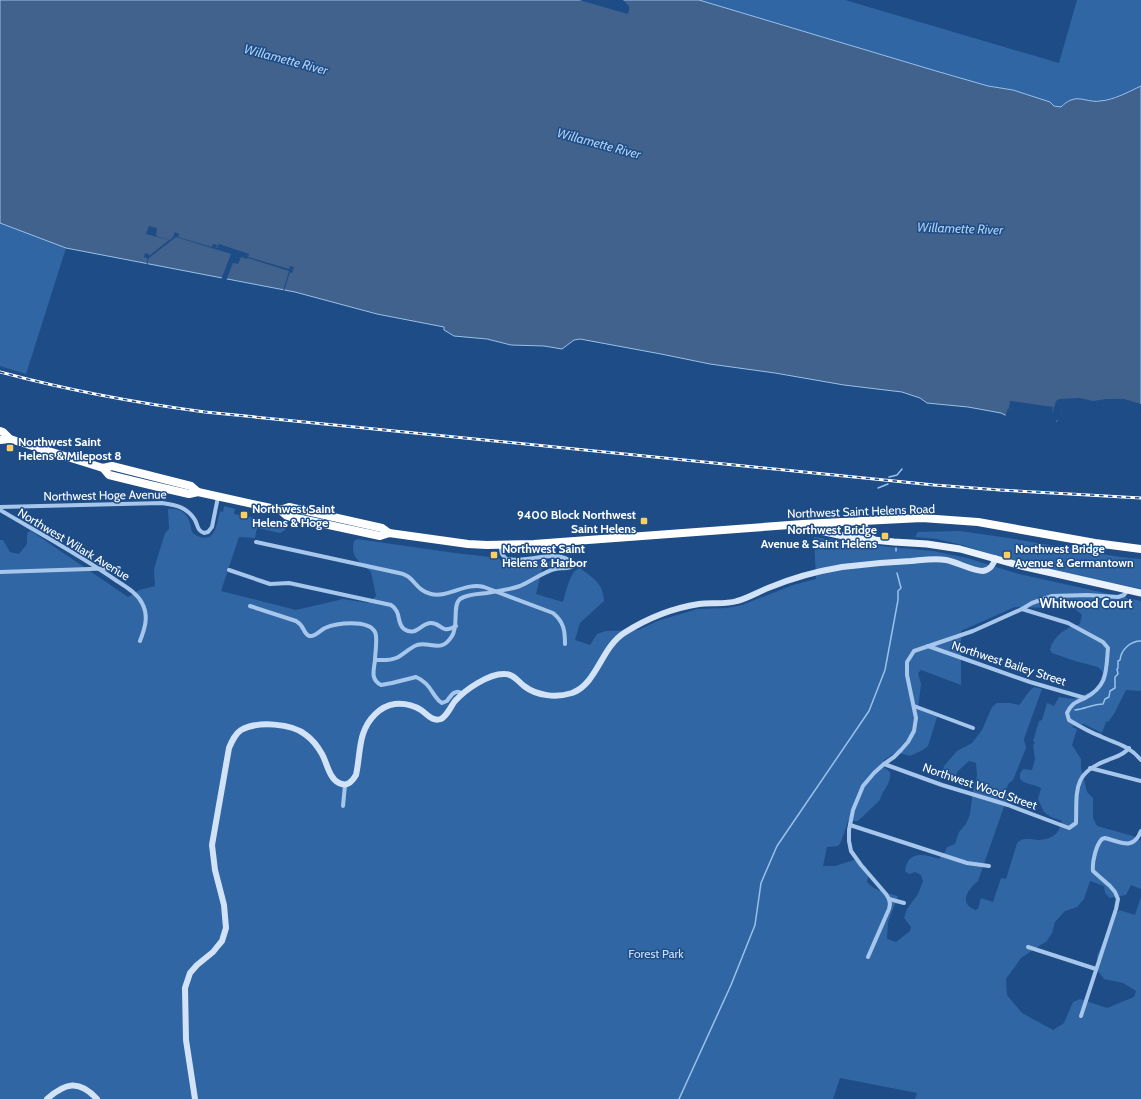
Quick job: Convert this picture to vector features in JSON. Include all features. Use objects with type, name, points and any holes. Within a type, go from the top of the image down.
[{"type":"highway","name":"Northwest Saint Helens Road","points":[[0,431],[10,439]]},
{"type":"highway","name":"Northwest Saint Helens Road","points":[[0,440],[10,439],[103,468],[110,475],[189,494],[198,492],[280,510],[287,516],[380,536],[389,533],[468,544],[570,542],[803,524],[922,518],[978,522],[1095,543],[1141,548]]},
{"type":"main road","points":[[863,521],[866,532],[874,540]]},
{"type":"main road","points":[[803,524],[820,531],[853,538],[947,546],[976,552],[1021,566],[1141,593]]},
{"type":"main road","points":[[195,1099],[186,1040],[186,988],[190,973],[213,952],[222,941],[226,928],[224,905],[215,870],[212,845],[229,748],[232,741],[240,731],[254,726],[278,725],[296,729],[307,735],[313,741],[322,755],[332,776],[338,782],[345,785],[352,782],[356,775],[363,734],[368,723],[377,713],[389,705],[410,705],[420,709],[431,718],[439,719],[444,717],[455,701],[464,694],[491,676],[506,674],[515,678],[530,690],[543,694],[559,695],[574,692],[589,681],[612,643],[621,635],[652,618],[678,609],[700,604],[736,602],[793,579],[840,567],[863,564],[944,560],[956,562],[976,570],[985,570],[994,563],[995,558]]},
{"type":"main road","points":[[47,1099],[60,1088],[69,1085],[83,1087],[92,1093],[97,1099]]},
{"type":"street","name":"Northwest Hoge Avenue","points":[[0,507],[162,503],[182,507],[195,521],[198,529],[204,533],[208,532],[212,527],[218,497]]},
{"type":"street","name":"Northwest Wilark Avenue","points":[[0,510],[101,569],[131,590],[142,602],[146,619],[145,630],[140,641]]},
{"type":"street","points":[[256,542],[400,573],[408,577],[422,590],[431,594],[443,594],[473,586],[480,586],[553,613],[560,619],[564,627],[565,644]]},
{"type":"street","points":[[375,660],[393,660],[418,644],[435,647],[445,644],[453,636],[456,626],[456,608],[458,600],[467,595],[496,592],[519,586],[555,569],[570,568],[573,564],[568,558],[562,556],[525,560],[508,560],[502,554],[500,544]]},
{"type":"street","points":[[0,572],[119,568]]},
{"type":"street","points":[[229,570],[270,584],[289,583],[391,605],[396,610],[402,627],[408,631],[415,631],[429,623],[436,624],[447,630],[456,626]]},
{"type":"street","points":[[868,957],[890,904],[889,899],[882,888],[861,865],[851,851],[849,841],[850,825],[863,786],[874,773],[901,750],[908,742],[914,731],[916,718],[907,675],[908,662],[914,651],[973,631],[1032,603],[1052,596],[1087,595],[1118,597],[1124,595],[1128,590]]},
{"type":"street","points":[[250,606],[300,623],[308,636],[314,636],[325,628],[335,624],[356,623],[366,626],[373,630],[376,634],[375,681],[381,685],[416,677],[428,686],[438,701],[442,703],[447,701],[457,692],[462,692],[464,694]]},
{"type":"street","points":[[1022,609],[1068,623],[1106,645],[1108,648],[1106,675],[1100,686],[1093,694],[1070,706],[1066,713],[1069,720],[1101,737],[1130,748],[1141,760]]},
{"type":"street","name":"Northwest Bailey Street","points":[[928,646],[1030,682],[1085,698]]},
{"type":"street","points":[[914,706],[973,728]]},
{"type":"street","points":[[1090,768],[1101,762],[1122,755],[1130,748]]},
{"type":"street","name":"Northwest Wood Street","points":[[884,764],[942,785],[1008,805],[1069,828],[1076,823],[1077,791],[1079,784],[1083,775],[1090,768]]},
{"type":"street","points":[[1090,768],[1141,781]]},
{"type":"street","points":[[343,806],[345,785]]},
{"type":"street","points":[[850,825],[967,863],[989,866]]},
{"type":"street","points":[[1081,1016],[1118,899],[1113,888],[1093,871],[1093,864],[1098,844],[1105,838],[1126,844],[1132,843],[1137,839],[1141,831]]},
{"type":"street","points":[[889,899],[904,903]]},
{"type":"street","points":[[1028,947],[1096,969]]},
{"type":"green space","points":[[699,0],[845,0],[1059,63],[1077,0],[1141,0],[1141,86],[1117,97],[1098,102],[1071,100],[1061,107],[1054,106],[1013,90],[988,86]]},
{"type":"green space","points":[[0,223],[66,248],[26,374],[0,366]]},
{"type":"green space","name":"Forest Park","points":[[224,506],[235,509],[234,514],[285,524],[286,527],[285,530],[280,533],[257,528],[255,538],[239,537],[221,591],[296,610],[343,599],[368,603],[376,596],[371,572],[357,559],[353,552],[354,541],[357,539],[499,558],[504,563],[511,565],[563,559],[565,560],[564,564],[542,569],[536,594],[563,602],[571,577],[580,568],[597,582],[602,590],[604,601],[580,623],[575,640],[590,645],[597,634],[606,631],[638,630],[660,620],[698,609],[727,608],[742,605],[793,585],[816,579],[814,537],[933,551],[967,558],[1019,574],[1141,601],[1141,690],[1126,690],[1114,714],[1109,721],[1106,722],[1102,733],[1084,724],[1073,726],[1072,727],[1077,729],[1072,745],[1081,759],[1081,768],[1087,792],[1093,798],[1093,818],[1097,826],[1133,836],[1141,841],[1141,889],[1131,885],[1126,895],[1110,898],[1105,893],[1104,886],[1090,881],[1084,899],[1077,907],[1065,911],[1055,922],[1052,933],[1047,941],[1021,958],[1006,979],[1007,995],[1022,1013],[1053,1030],[1064,1023],[1073,1002],[1080,999],[1107,1008],[1134,997],[1136,991],[1123,983],[1104,979],[1098,971],[1097,956],[1116,912],[1119,910],[1135,915],[1141,897],[1141,1099],[915,1099],[917,1093],[840,1078],[833,1099],[0,1099],[0,540],[3,540],[10,552],[19,554],[27,544],[27,535],[28,532],[31,531],[128,597],[139,590],[155,586],[154,569],[165,533],[169,529],[168,509],[179,510],[184,513],[189,519],[192,532],[199,537],[205,538],[213,534],[217,525],[220,511],[223,512]],"holes":[[[1054,603],[1072,606],[1082,615],[1080,624],[1070,627],[1061,633],[1054,641],[1050,650],[1052,653],[1098,667],[1103,672],[1099,684],[1092,691],[1074,699],[1059,697],[1054,706],[1047,703],[1042,720],[1039,721],[1033,741],[1035,742],[1033,746],[1035,759],[1032,770],[1023,769],[1020,774],[1020,779],[1028,784],[1041,788],[1038,799],[1044,812],[1051,817],[1062,821],[1059,830],[1055,835],[1046,839],[1025,839],[1017,843],[1006,879],[1001,878],[993,902],[981,898],[978,909],[975,910],[967,904],[966,896],[978,881],[1006,801],[1007,795],[1005,791],[1009,783],[1013,780],[1026,748],[1024,739],[1042,689],[1034,687],[1029,691],[1019,705],[997,703],[992,707],[982,730],[972,743],[957,751],[944,766],[942,773],[944,777],[952,780],[958,771],[969,761],[976,763],[977,776],[973,791],[970,814],[966,824],[959,832],[955,844],[947,847],[939,859],[918,855],[909,860],[905,871],[909,874],[915,872],[921,875],[923,881],[918,894],[907,909],[904,918],[911,927],[910,931],[896,942],[887,939],[888,922],[898,896],[873,888],[867,882],[869,872],[865,866],[854,860],[835,866],[823,866],[827,847],[838,846],[841,842],[848,821],[858,821],[880,800],[890,780],[890,772],[881,765],[884,760],[896,752],[910,756],[928,746],[937,717],[918,709],[921,684],[918,673],[921,670],[961,685],[961,631],[1015,607],[1050,608]]]},
{"type":"green space","points":[[960,531],[1120,557],[1141,559],[1141,589],[1022,564],[962,545],[937,539],[915,537],[918,532]]},
{"type":"water","name":"Willamette River","points":[[0,0],[699,0],[988,86],[1013,90],[1050,102],[1054,106],[1061,107],[1074,99],[1096,101],[1110,99],[1141,86],[1141,415],[1116,406],[1065,405],[1062,407],[1057,421],[1009,417],[1001,413],[968,407],[927,403],[920,398],[902,392],[844,385],[710,364],[580,339],[574,340],[562,349],[544,346],[511,345],[487,339],[454,336],[444,330],[444,327],[377,314],[295,292],[66,248],[0,223]]},
{"type":"pier","points":[[579,0],[623,0],[629,6],[629,10],[628,14]]},
{"type":"pier","points":[[149,226],[157,228],[156,236],[170,240],[175,232],[179,234],[178,237],[212,247],[213,244],[217,245],[217,248],[219,244],[249,254],[248,257],[289,269],[290,266],[294,267],[292,273],[290,272],[284,291],[289,271],[248,258],[241,257],[238,264],[233,263],[226,281],[221,280],[231,254],[176,237],[149,258],[147,266],[148,259],[144,257],[145,253],[149,254],[149,256],[169,240],[146,234]]},
{"type":"pier","points":[[1080,398],[1093,401],[1124,399],[1141,404],[1141,416],[1114,407],[1091,408],[1065,406],[1062,409],[1059,419],[1051,426],[1018,421],[1005,417],[1008,408],[1013,410],[1009,408],[1010,401],[1053,407],[1052,415],[1056,401],[1059,399]]},
{"type":"waterway","points":[[889,477],[897,475],[902,469]]},
{"type":"waterway","points":[[878,488],[888,484]]},
{"type":"waterway","points":[[679,1099],[731,985],[755,925],[761,883],[777,846],[869,711],[885,670],[898,600],[898,591],[901,588],[897,573]]},
{"type":"waterway","points":[[1075,710],[1103,704],[1105,699],[1109,697],[1110,691],[1115,688],[1115,677],[1118,674],[1118,661],[1120,660],[1122,653],[1130,644],[1141,641]]},
{"type":"railway","points":[[0,372],[51,385],[102,395],[205,412],[934,485],[1141,498]]},
{"type":"place","name":"Northwest Saint Helens & Milepost 8","points":[[10,448]]},
{"type":"place","name":"Northwest Saint Helens & Hoge","points":[[244,515]]},
{"type":"place","name":"9400 Block Northwest Saint Helens","points":[[644,521]]},
{"type":"place","name":"Northwest Bridge Avenue & Saint Helens","points":[[885,536]]},
{"type":"place","name":"Northwest Saint Helens & Harbor","points":[[494,555]]},
{"type":"place","name":"Northwest Bridge Avenue & Germantown","points":[[1007,555]]},
{"type":"district","name":"Whitwood Court","points":[[1086,603]]}]
